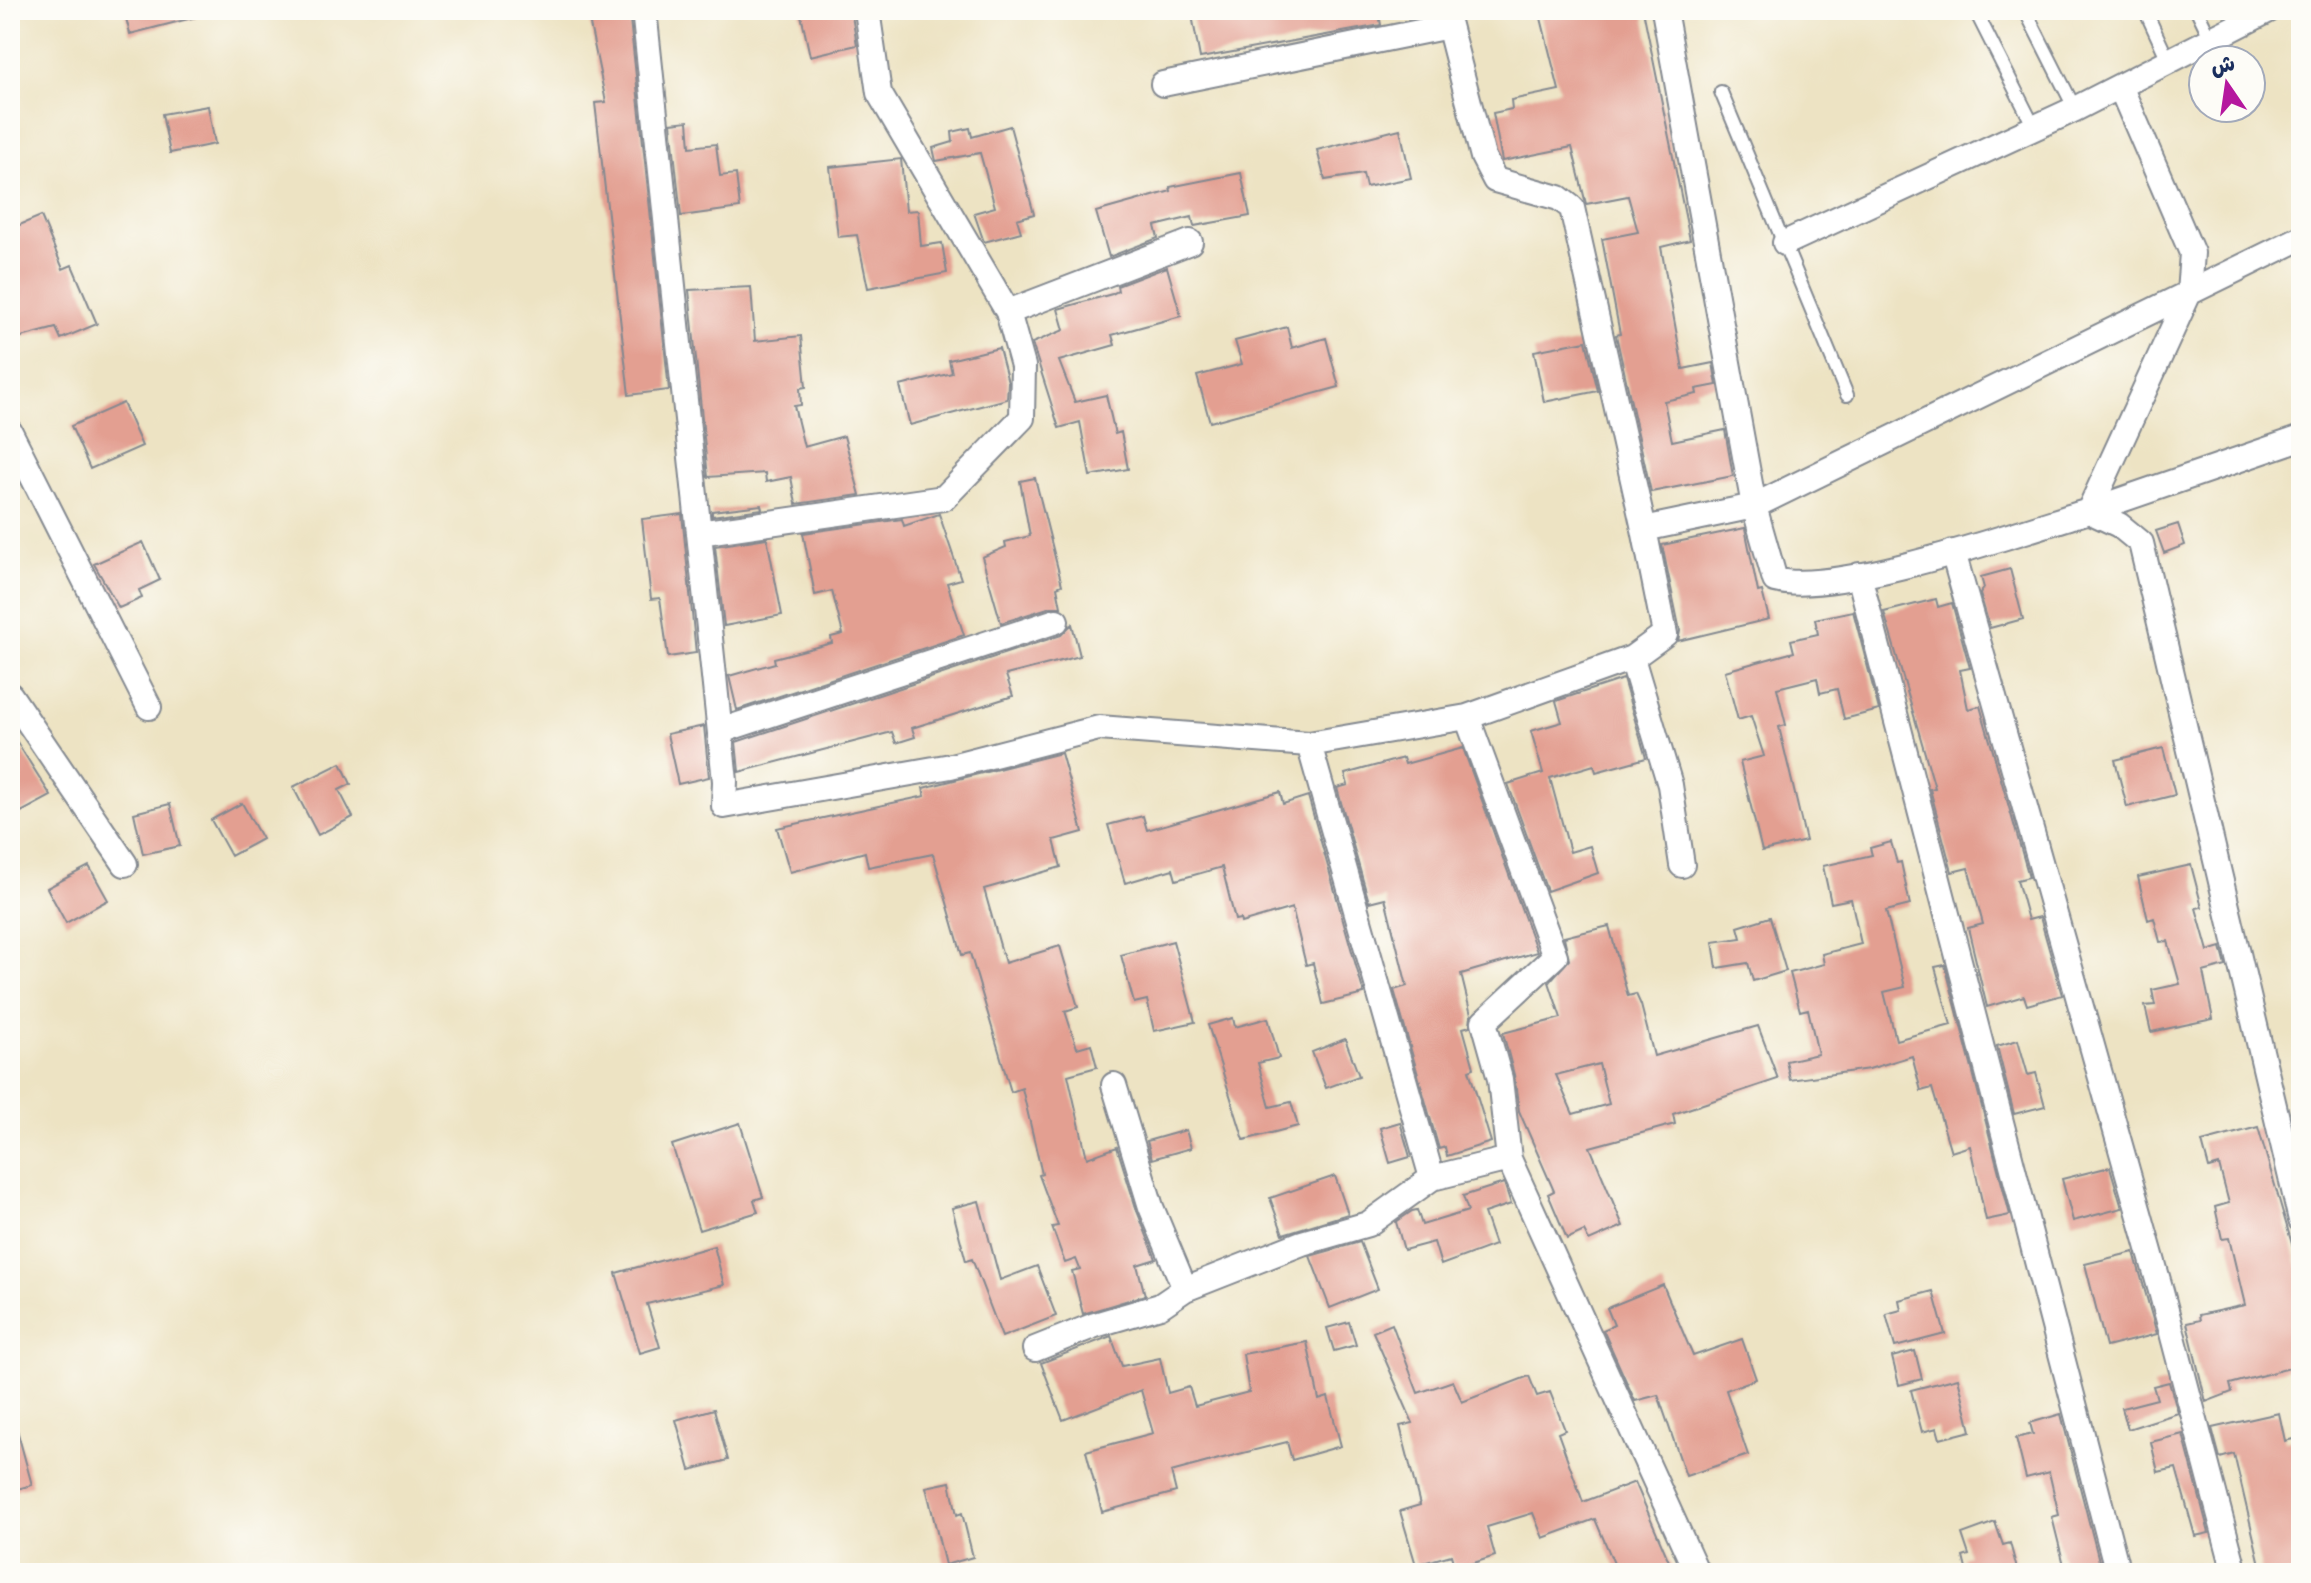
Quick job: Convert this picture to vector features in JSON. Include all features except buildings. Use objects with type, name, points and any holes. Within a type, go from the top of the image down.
[{"type":"street","points":[[644,10],[720,731],[724,806],[951,766],[1099,728],[1309,744],[1467,717],[1632,658],[1665,634],[1572,208],[1559,198],[1495,180],[1483,157],[1447,18],[1163,84]]},
{"type":"street","points":[[699,533],[944,498],[1022,418],[1023,366],[1008,312],[879,93],[867,10]]},
{"type":"street","points":[[1664,10],[1754,506],[1775,580],[1793,585],[1859,575],[1953,552],[2089,511],[2301,438]]},
{"type":"street","points":[[1785,243],[2075,109],[2269,10]]},
{"type":"street","points":[[2089,511],[2189,293],[2192,253],[2120,86]]},
{"type":"street","points":[[1644,529],[1754,506],[2301,238]]},
{"type":"street","points":[[1008,312],[1190,242]]},
{"type":"street","points":[[10,432],[149,707]]},
{"type":"street","points":[[2089,511],[2119,525],[2141,543],[2301,1220]]},
{"type":"street","points":[[1953,552],[2161,1291],[2235,1573]]},
{"type":"street","points":[[1859,575],[2118,1573]]},
{"type":"street","points":[[720,731],[1056,621]]},
{"type":"street","points":[[1632,658],[1670,785],[1682,865]]},
{"type":"street","points":[[10,695],[125,864]]},
{"type":"street","points":[[1467,717],[1555,956],[1484,1022],[1500,1079],[1509,1159],[1697,1573]]},
{"type":"street","points":[[1309,744],[1432,1178]]},
{"type":"street","points":[[1114,1085],[1151,1207],[1185,1289]]},
{"type":"street","points":[[1035,1349],[1095,1325],[1160,1306],[1185,1289],[1302,1243],[1368,1224],[1432,1178],[1509,1159]]},
{"type":"lane","points":[[1975,10],[2034,127]]},
{"type":"lane","points":[[2025,10],[2075,109]]},
{"type":"lane","points":[[2145,10],[2169,62]]},
{"type":"lane","points":[[2197,10],[2211,39]]},
{"type":"lane","points":[[1721,92],[1847,395]]}]
